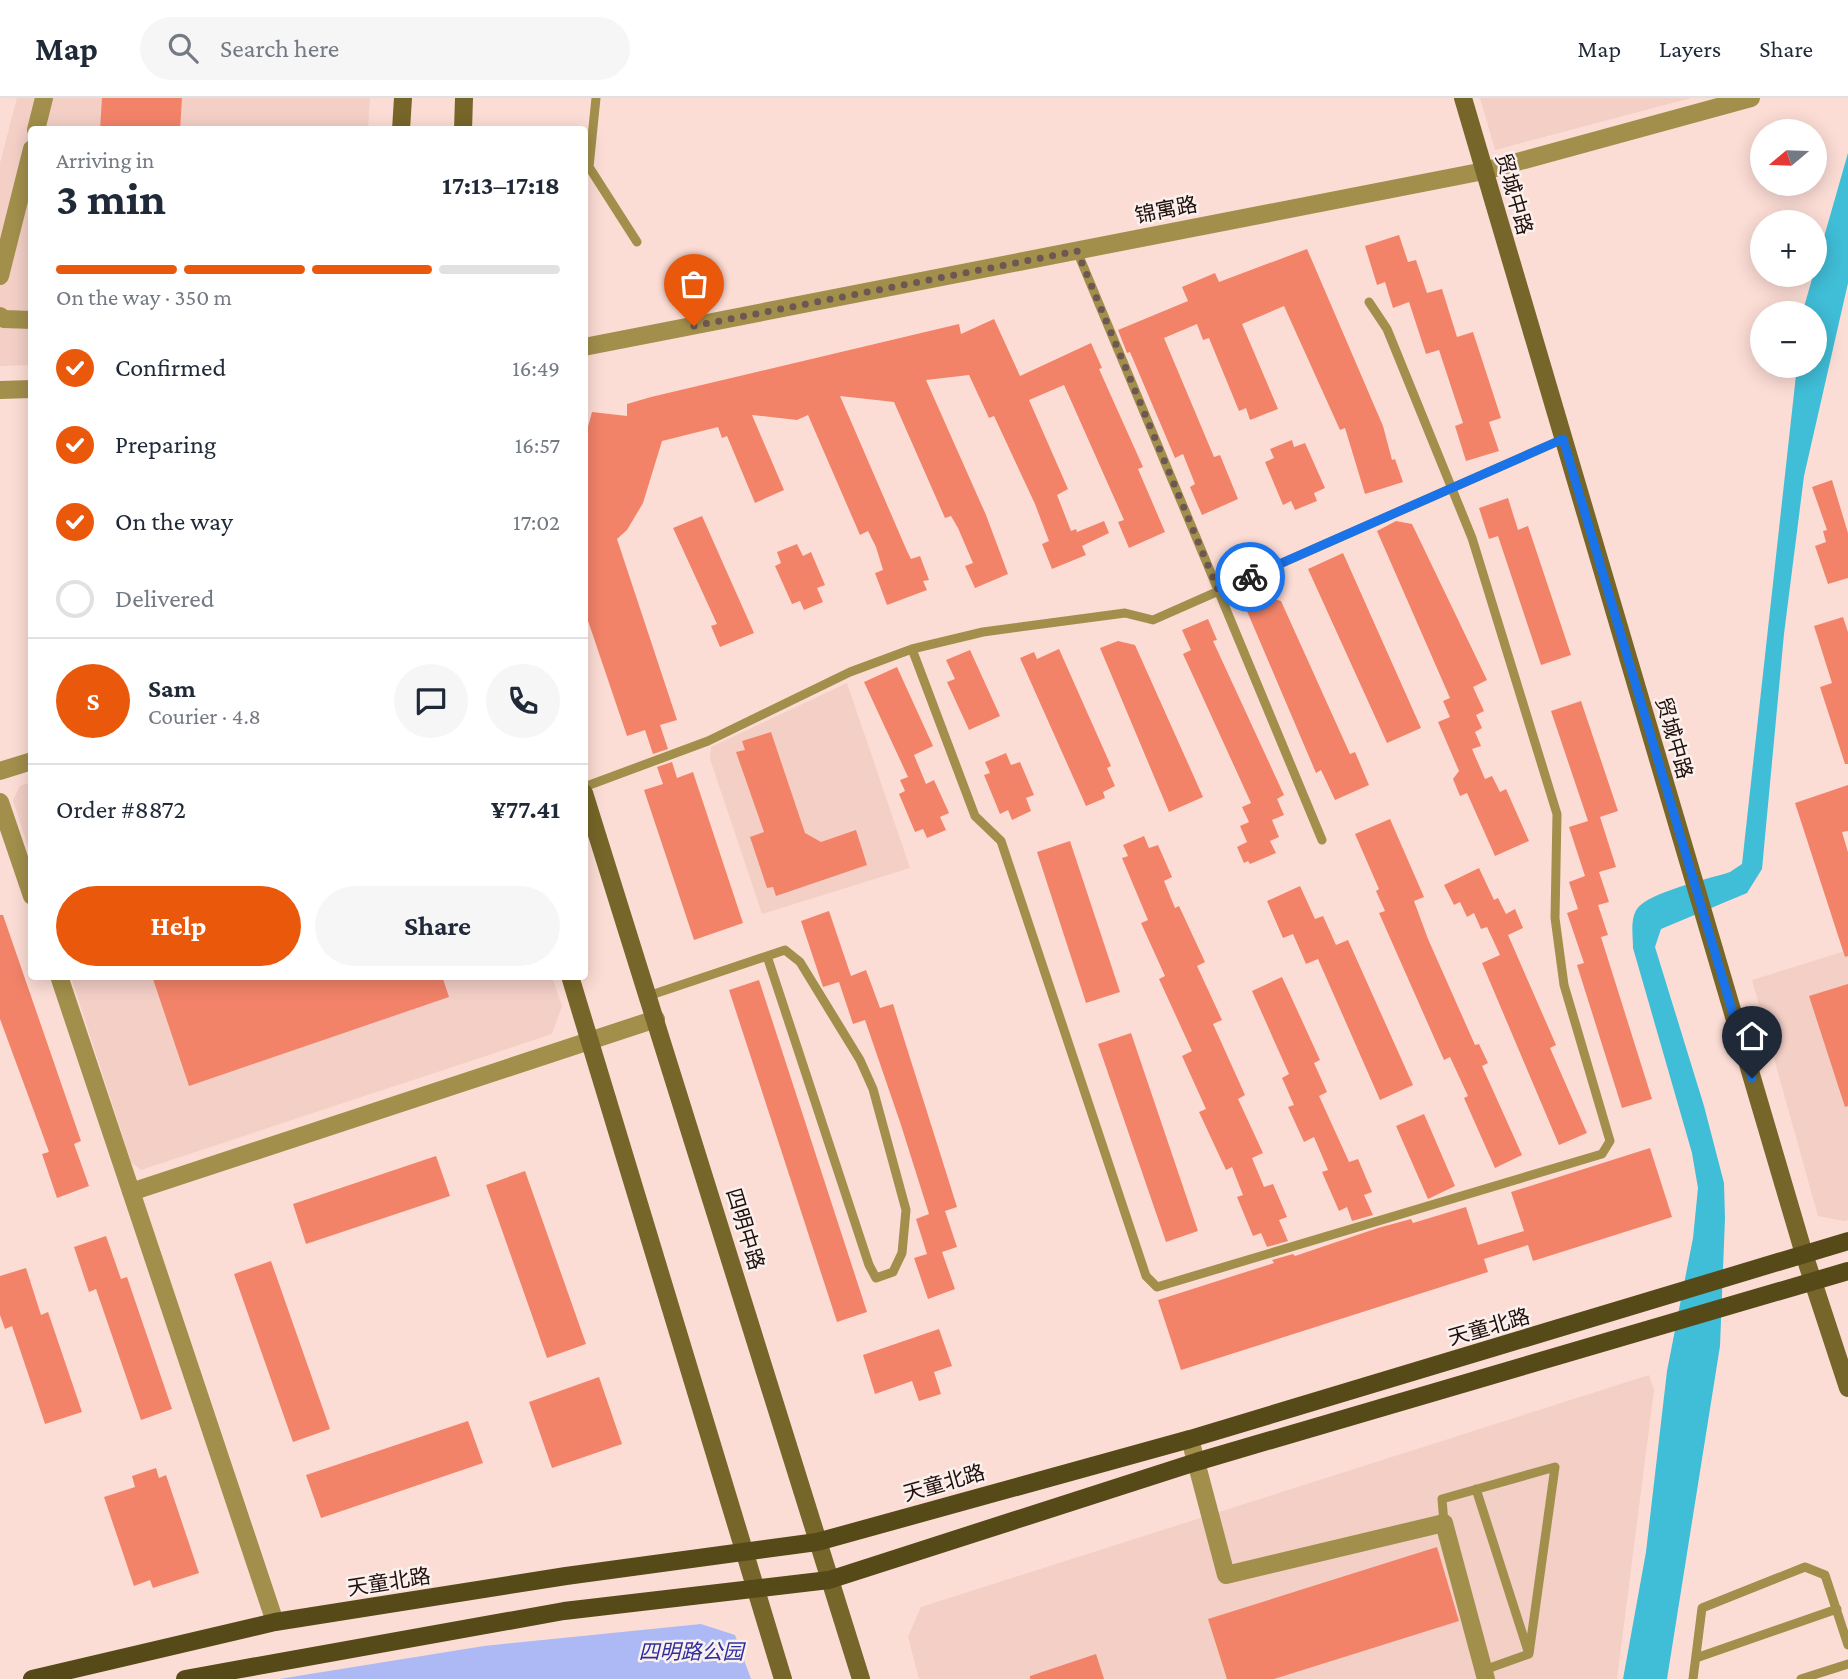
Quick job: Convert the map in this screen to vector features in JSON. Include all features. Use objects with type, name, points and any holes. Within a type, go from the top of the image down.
[{"type":"main road","points":[[401,126],[403,98]]},
{"type":"main road","points":[[463,126],[464,98]]},
{"type":"main road","name":"贸城中路","points":[[1463,98],[1804,1254],[1848,1388]]},
{"type":"main road","name":"四明中路","points":[[588,806],[861,1679]]},
{"type":"main road","points":[[571,980],[783,1679]]},
{"type":"main road","name":"天童北路","points":[[32,1679],[275,1622],[817,1542],[1190,1439],[1848,1241]]},
{"type":"main road","points":[[184,1679],[564,1611],[829,1580],[1196,1462],[1848,1271]]},
{"type":"street","points":[[37,126],[44,98]]},
{"type":"street","name":"锦寓路","points":[[588,346],[1484,170],[1751,98]]},
{"type":"street","points":[[0,276],[28,165]]},
{"type":"street","points":[[0,316],[4,319],[28,320]]},
{"type":"street","points":[[0,390],[28,388]]},
{"type":"street","points":[[0,771],[28,762]]},
{"type":"street","points":[[0,802],[28,884]]},
{"type":"street","points":[[59,980],[275,1622]]},
{"type":"street","points":[[131,1192],[656,1019]]},
{"type":"street","points":[[1190,1439],[1226,1575],[1444,1523],[1485,1674]]},
{"type":"lane","points":[[596,98],[589,167],[636,242]]},
{"type":"lane","points":[[1077,251],[1322,840]]},
{"type":"lane","points":[[912,649],[975,816],[1001,841],[1146,1276],[1157,1286],[1571,1166],[1602,1154],[1610,1141],[1564,985],[1555,918],[1557,814],[1472,538],[1387,329],[1369,302]]},
{"type":"lane","points":[[588,786],[708,741],[849,672],[912,649],[983,632],[1125,613],[1153,620],[1563,439]]},
{"type":"lane","points":[[648,996],[767,956],[785,950],[800,962],[860,1060],[873,1088],[906,1210],[902,1253],[893,1272],[876,1278],[869,1265],[767,956]]},
{"type":"lane","points":[[1444,1523],[1442,1499],[1555,1467],[1529,1654]]},
{"type":"lane","points":[[1476,1489],[1529,1654]]},
{"type":"lane","points":[[1693,1679],[1702,1608],[1805,1567],[1825,1576],[1848,1645]]},
{"type":"lane","points":[[1696,1658],[1838,1609]]},
{"type":"lane","points":[[1485,1674],[1529,1654]]},
{"type":"lane","points":[[1801,1679],[1848,1664]]},
{"type":"shaded area","points":[[17,98],[370,98],[368,126],[28,126],[28,365],[0,366],[0,163]]},
{"type":"shaded area","points":[[1480,98],[1691,98],[1495,150]]},
{"type":"shaded area","points":[[1848,153],[1848,283],[1827,375],[1827,301],[1806,301],[1810,287],[1827,287],[1827,226]]},
{"type":"shaded area","points":[[1796,378],[1826,378],[1804,476],[1784,634],[1762,869],[1747,893],[1661,929],[1655,947],[1704,1106],[1724,1183],[1720,1346],[1667,1679],[1623,1679],[1646,1552],[1667,1371],[1693,1238],[1698,1188],[1692,1153],[1633,948],[1633,923],[1637,909],[1654,897],[1730,872],[1742,864]]},
{"type":"shaded area","points":[[847,683],[910,868],[762,914],[710,759],[711,747]]},
{"type":"shaded area","points":[[28,783],[28,848],[13,800],[20,786]]},
{"type":"shaded area","points":[[1848,950],[1848,1220],[1844,1221],[1818,1216],[1752,980]]},
{"type":"shaded area","points":[[72,980],[553,980],[562,1006],[552,1034],[141,1170],[131,1162]]},
{"type":"shaded area","points":[[1649,1375],[1654,1390],[1617,1679],[919,1679],[908,1637],[921,1607]]},
{"type":"green space","name":"四明路公园","points":[[701,1624],[735,1635],[751,1679],[279,1679],[484,1646]]},
{"type":"building","points":[[102,98],[182,98],[180,126],[100,126]]},
{"type":"building","points":[[1399,235],[1408,262],[1416,260],[1427,293],[1442,289],[1457,337],[1473,332],[1501,418],[1489,422],[1499,451],[1466,461],[1455,426],[1463,423],[1439,350],[1426,354],[1409,302],[1393,308],[1385,282],[1377,285],[1365,246]]},
{"type":"building","points":[[1307,249],[1383,426],[1392,460],[1395,459],[1403,482],[1365,494],[1345,428],[1340,430],[1284,306],[1242,324],[1278,409],[1250,420],[1246,408],[1239,411],[1209,338],[1203,340],[1197,324],[1164,338],[1214,457],[1220,455],[1238,499],[1202,515],[1190,487],[1195,484],[1183,454],[1175,458],[1118,330],[1188,301],[1182,287],[1215,273],[1219,282]]},
{"type":"building","points":[[994,319],[1020,376],[1091,343],[1102,368],[1099,369],[1143,467],[1138,469],[1165,532],[1129,548],[1118,522],[1124,520],[1064,385],[1029,400],[1068,489],[1057,495],[1071,531],[1076,529],[1077,532],[1104,521],[1109,533],[1082,546],[1086,555],[1052,569],[1042,544],[1049,541],[1035,504],[994,416],[989,418],[969,375],[926,380],[986,515],[1008,574],[975,588],[965,566],[973,563],[958,528],[951,516],[945,518],[894,402],[840,396],[907,551],[911,559],[920,556],[929,580],[923,581],[927,590],[887,605],[875,573],[883,570],[876,547],[868,531],[860,535],[808,415],[797,420],[752,415],[784,490],[755,503],[727,436],[722,438],[718,427],[662,441],[643,503],[627,530],[617,539],[677,720],[660,725],[668,749],[653,754],[645,730],[627,736],[588,621],[588,426],[592,412],[627,416],[627,404],[651,397],[959,324],[961,334]]},
{"type":"building","points":[[1292,440],[1294,447],[1305,443],[1325,488],[1314,493],[1317,501],[1295,510],[1291,501],[1283,505],[1265,462],[1274,458],[1270,449]]},
{"type":"building","points":[[1832,480],[1848,533],[1848,578],[1828,584],[1815,546],[1826,542],[1823,531],[1827,530],[1812,487]]},
{"type":"building","points":[[1508,498],[1518,530],[1528,526],[1571,655],[1541,665],[1498,536],[1489,539],[1479,508]]},
{"type":"building","points":[[702,516],[754,633],[720,647],[711,626],[717,624],[673,528]]},
{"type":"building","points":[[1396,521],[1412,524],[1487,680],[1473,687],[1484,711],[1476,715],[1482,728],[1475,732],[1481,746],[1472,749],[1485,779],[1492,776],[1500,792],[1506,789],[1529,841],[1495,856],[1467,793],[1460,796],[1453,779],[1459,771],[1438,722],[1450,717],[1443,701],[1450,698],[1377,531]]},
{"type":"building","points":[[797,544],[803,556],[811,552],[825,585],[817,588],[823,602],[804,610],[800,601],[792,604],[775,566],[781,563],[777,552]]},
{"type":"building","points":[[1343,553],[1421,728],[1387,743],[1308,569]]},
{"type":"building","points":[[1263,596],[1281,601],[1350,754],[1355,752],[1369,785],[1335,800],[1321,770],[1316,773],[1244,604]]},
{"type":"building","points":[[1843,617],[1848,632],[1848,764],[1845,764],[1820,687],[1832,683],[1814,626]]},
{"type":"building","points":[[1208,619],[1217,640],[1213,641],[1284,795],[1277,799],[1284,815],[1272,820],[1279,837],[1270,841],[1276,853],[1250,864],[1248,861],[1244,863],[1237,847],[1247,842],[1240,826],[1249,822],[1242,807],[1251,803],[1183,654],[1191,650],[1182,630]]},
{"type":"building","points":[[1118,641],[1135,645],[1203,797],[1169,812],[1100,648]]},
{"type":"building","points":[[1059,649],[1111,766],[1107,768],[1115,786],[1103,792],[1105,798],[1086,806],[1020,658],[1034,652],[1037,659]]},
{"type":"building","points":[[970,650],[1000,716],[969,730],[947,682],[955,679],[946,660]]},
{"type":"building","points":[[897,667],[933,746],[914,755],[926,784],[934,780],[949,813],[940,817],[946,830],[927,838],[923,829],[915,832],[899,794],[905,791],[900,780],[908,777],[864,682]]},
{"type":"building","points":[[1581,701],[1618,811],[1600,817],[1616,867],[1599,872],[1609,902],[1598,905],[1608,935],[1601,937],[1652,1099],[1622,1108],[1577,965],[1584,963],[1567,913],[1578,909],[1569,882],[1585,876],[1569,827],[1588,821],[1551,711]]},
{"type":"building","points":[[771,732],[805,833],[821,842],[856,830],[867,865],[776,896],[773,887],[767,888],[750,837],[764,832],[736,752],[745,750],[742,741]]},
{"type":"building","points":[[1006,753],[1011,765],[1020,762],[1034,795],[1026,798],[1031,811],[1012,820],[1008,810],[1000,814],[984,775],[990,773],[985,762]]},
{"type":"building","points":[[672,762],[677,778],[693,772],[743,923],[694,940],[644,790],[663,784],[657,767]]},
{"type":"building","points":[[1848,785],[1848,831],[1842,832],[1848,852],[1848,956],[1845,957],[1795,803]]},
{"type":"building","points":[[1390,819],[1424,897],[1414,901],[1428,939],[1475,1045],[1479,1044],[1488,1063],[1482,1066],[1522,1155],[1495,1168],[1464,1098],[1468,1096],[1450,1057],[1444,1060],[1379,913],[1385,911],[1376,891],[1379,889],[1355,834]]},
{"type":"building","points":[[1144,836],[1149,848],[1158,845],[1172,877],[1164,881],[1175,908],[1179,906],[1205,962],[1197,966],[1222,1020],[1213,1024],[1245,1095],[1238,1099],[1263,1153],[1252,1158],[1264,1187],[1273,1184],[1287,1217],[1279,1220],[1288,1241],[1267,1247],[1261,1233],[1253,1236],[1237,1197],[1243,1195],[1232,1167],[1226,1170],[1199,1112],[1206,1109],[1182,1056],[1192,1051],[1159,979],[1165,976],[1141,923],[1148,920],[1122,858],[1128,856],[1123,845]]},
{"type":"building","points":[[1070,841],[1120,992],[1086,1003],[1037,852]]},
{"type":"building","points":[[1479,868],[1494,900],[1498,898],[1506,914],[1515,909],[1523,928],[1508,935],[1556,1045],[1550,1048],[1587,1133],[1559,1145],[1482,963],[1500,955],[1487,927],[1481,929],[1474,913],[1467,917],[1460,902],[1454,905],[1444,885]]},
{"type":"building","points":[[1300,886],[1315,919],[1323,916],[1336,945],[1348,940],[1413,1085],[1380,1100],[1318,959],[1306,964],[1293,934],[1283,938],[1267,901]]},
{"type":"building","points":[[829,911],[851,976],[866,970],[880,1008],[893,1004],[957,1207],[945,1211],[957,1247],[942,1252],[955,1289],[928,1299],[914,1258],[927,1254],[916,1219],[929,1214],[901,1125],[865,1020],[853,1024],[839,982],[823,987],[801,921]]},
{"type":"building","points":[[0,915],[3,915],[81,1141],[74,1144],[89,1186],[57,1198],[42,1154],[49,1152],[0,1019]]},
{"type":"building","points":[[1282,977],[1320,1060],[1314,1063],[1327,1092],[1319,1096],[1349,1162],[1358,1159],[1372,1192],[1364,1195],[1373,1215],[1352,1221],[1347,1207],[1339,1211],[1322,1172],[1328,1170],[1314,1137],[1304,1142],[1288,1107],[1294,1105],[1282,1078],[1289,1074],[1252,991]]},
{"type":"building","points":[[153,980],[443,980],[449,997],[189,1086]]},
{"type":"building","points":[[759,980],[867,1312],[837,1322],[729,990]]},
{"type":"building","points":[[1848,984],[1848,1106],[1845,1107],[1809,996]]},
{"type":"building","points":[[1131,1033],[1198,1231],[1166,1242],[1098,1044]]},
{"type":"building","points":[[1424,1114],[1455,1186],[1428,1199],[1396,1126]]},
{"type":"building","points":[[1650,1148],[1672,1217],[1533,1261],[1528,1245],[1484,1259],[1488,1272],[1181,1370],[1158,1300],[1274,1263],[1272,1260],[1293,1254],[1295,1256],[1378,1228],[1411,1219],[1413,1223],[1466,1207],[1478,1245],[1524,1231],[1511,1192]]},
{"type":"building","points":[[436,1156],[450,1196],[306,1244],[293,1204]]},
{"type":"building","points":[[525,1171],[586,1344],[547,1358],[486,1185]]},
{"type":"building","points":[[106,1236],[121,1279],[127,1277],[172,1409],[141,1420],[96,1289],[89,1292],[74,1247]]},
{"type":"building","points":[[271,1261],[330,1429],[293,1442],[234,1274]]},
{"type":"building","points":[[26,1268],[41,1315],[48,1312],[82,1412],[45,1424],[12,1326],[5,1329],[0,1315],[0,1276]]},
{"type":"building","points":[[939,1329],[952,1366],[934,1372],[941,1394],[919,1401],[912,1381],[875,1394],[863,1355]]},
{"type":"building","points":[[599,1377],[622,1444],[552,1468],[529,1402]]},
{"type":"building","points":[[468,1421],[483,1463],[321,1518],[306,1475]]},
{"type":"building","points":[[156,1468],[159,1478],[166,1475],[199,1573],[153,1588],[150,1580],[134,1586],[104,1497],[135,1487],[132,1476]]},
{"type":"building","points":[[1437,1547],[1459,1621],[1274,1679],[1227,1679],[1208,1619]]},
{"type":"building","points":[[1096,1654],[1104,1679],[1030,1679],[1030,1676]]},
{"type":"way so far","points":[[694,326],[1077,251],[1219,592],[1250,577]]},
{"type":"route","points":[[1250,577],[1563,439],[1752,1078]]}]
